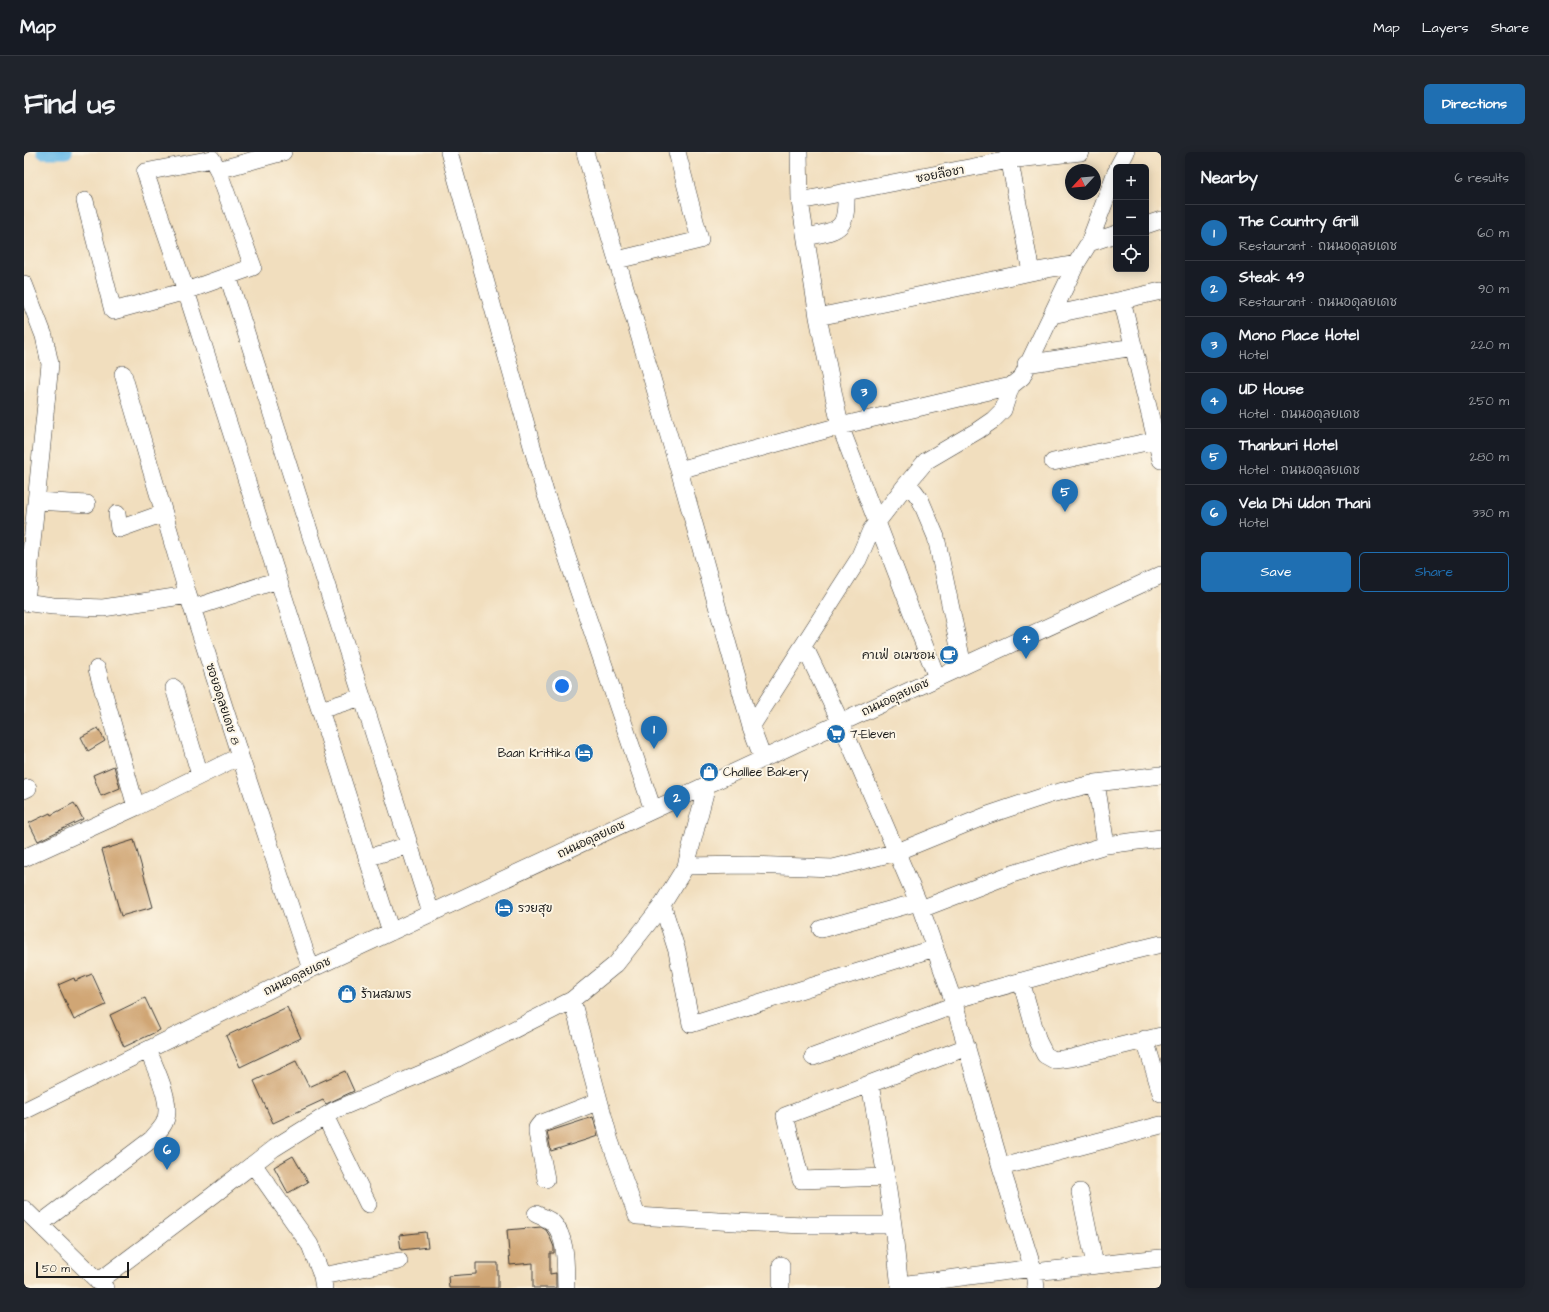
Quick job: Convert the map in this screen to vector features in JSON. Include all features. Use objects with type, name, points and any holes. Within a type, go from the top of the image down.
[{"type":"street","points":[[218,170],[283,152]]},
{"type":"street","points":[[449,152],[545,492],[653,810]]},
{"type":"street","points":[[585,152],[679,470],[751,727],[763,759]]},
{"type":"street","points":[[617,260],[700,240],[677,152]]},
{"type":"street","points":[[799,152],[800,201],[818,317],[840,426],[937,678]]},
{"type":"street","name":"ซอยลือชา","points":[[800,201],[1008,156],[1081,152]]},
{"type":"street","points":[[1120,164],[1126,152]]},
{"type":"street","points":[[1008,156],[1031,272]]},
{"type":"street","points":[[85,201],[113,311],[186,291],[253,267],[218,170],[212,159],[145,172],[186,291],[391,932]]},
{"type":"street","points":[[751,727],[858,560],[871,530],[904,486],[926,460],[977,431],[993,420],[1003,410],[1012,386],[1022,377],[1026,364],[1052,315],[1076,264],[1089,243],[1113,180]]},
{"type":"street","points":[[806,237],[827,233],[837,228],[842,223],[845,217],[846,192]]},
{"type":"street","points":[[1149,224],[1161,220]]},
{"type":"street","points":[[1089,243],[1113,235]]},
{"type":"street","points":[[818,317],[1031,272],[1076,264]]},
{"type":"street","points":[[228,276],[431,914]]},
{"type":"street","points":[[24,284],[44,336],[50,364],[37,501],[25,602],[53,606],[103,608],[190,601],[278,580]]},
{"type":"street","points":[[1052,315],[1161,292]]},
{"type":"street","points":[[1122,300],[1159,439],[1161,460]]},
{"type":"street","points":[[1026,364],[1134,347]]},
{"type":"street","name":"ซอยอดุลยเดช 8","points":[[123,374],[190,601],[311,970]]},
{"type":"street","points":[[679,470],[840,426],[1012,386]]},
{"type":"street","points":[[1053,462],[1159,439]]},
{"type":"street","points":[[904,486],[914,491],[920,499],[936,537],[963,666]]},
{"type":"street","points":[[37,501],[87,504]]},
{"type":"street","points":[[117,514],[119,529],[164,513]]},
{"type":"street","name":"ถนนอดุลยเดช","points":[[24,1111],[391,932],[1161,575]]},
{"type":"street","points":[[808,654],[841,723],[920,906],[954,1003],[1034,1276]]},
{"type":"street","points":[[97,669],[136,807]]},
{"type":"street","points":[[174,688],[200,775]]},
{"type":"street","points":[[320,710],[362,697]]},
{"type":"street","points":[[24,858],[136,807],[240,756]]},
{"type":"street","points":[[686,866],[748,865],[833,868],[897,852],[988,815],[1051,794],[1096,783],[1161,775]]},
{"type":"street","points":[[1096,783],[1106,845]]},
{"type":"street","points":[[24,1209],[101,1285],[274,1148],[325,1116],[335,1110],[454,1060],[572,1000],[616,964],[662,904],[686,866],[707,785]]},
{"type":"street","points":[[821,929],[920,906],[1009,875],[1106,845],[1161,838]]},
{"type":"street","points":[[367,858],[409,845]]},
{"type":"street","points":[[662,904],[677,950],[691,1024],[935,948]]},
{"type":"street","points":[[814,1057],[954,1003],[1021,982],[1161,944]]},
{"type":"street","points":[[1021,982],[1038,1041],[1045,1055],[1054,1060],[1071,1058],[1153,1038],[1161,1093]]},
{"type":"street","points":[[572,1000],[610,1141],[637,1216],[797,1225],[894,1225]]},
{"type":"street","points":[[886,1177],[801,1180],[784,1116],[967,1048]]},
{"type":"street","points":[[40,1224],[152,1139],[165,1123],[168,1114],[167,1102],[148,1050]]},
{"type":"street","points":[[870,1084],[894,1225],[900,1286],[1034,1276],[1095,1265],[1161,1258]]},
{"type":"street","points":[[546,1179],[537,1128],[540,1124],[599,1101]]},
{"type":"street","points":[[325,1116],[368,1204]]},
{"type":"street","points":[[1001,1167],[1161,1125]]},
{"type":"street","points":[[253,1164],[310,1245],[323,1282],[399,1260]]},
{"type":"street","points":[[1080,1192],[1095,1265]]},
{"type":"street","points":[[536,1214],[552,1223],[562,1240],[564,1247],[566,1288]]},
{"type":"street","points":[[781,1265],[781,1288]]},
{"type":"building","points":[[98,728],[105,741],[88,751],[81,737]]},
{"type":"building","points":[[114,766],[120,788],[101,796],[93,775]]},
{"type":"building","points":[[74,803],[83,819],[38,841],[29,823],[50,813],[51,815]]},
{"type":"building","points":[[134,840],[153,907],[121,916],[102,850]]},
{"type":"building","points":[[92,974],[106,1005],[74,1020],[58,985],[74,978],[75,981]]},
{"type":"building","points":[[145,998],[160,1030],[124,1047],[110,1015]]},
{"type":"building","points":[[287,1007],[301,1038],[240,1067],[226,1036]]},
{"type":"building","points":[[296,1061],[309,1087],[345,1071],[354,1091],[326,1104],[323,1100],[273,1123],[254,1081]]},
{"type":"building","points":[[593,1117],[598,1136],[551,1151],[547,1132]]},
{"type":"building","points":[[293,1156],[308,1182],[288,1193],[274,1167]]},
{"type":"building","points":[[541,1227],[546,1230],[554,1247],[554,1253],[550,1253],[550,1274],[556,1273],[556,1288],[533,1288],[533,1263],[510,1265],[507,1230]]},
{"type":"building","points":[[426,1232],[428,1247],[401,1250],[399,1235]]},
{"type":"building","points":[[476,1263],[498,1263],[498,1288],[449,1288],[448,1276],[476,1274]]},
{"type":"waterway","points":[[43,152],[66,152]]},
{"type":"place","name":"Mono Place Hotel","points":[[864,412]]},
{"type":"place","name":"Thanburi Hotel","points":[[1065,512]]},
{"type":"place","name":"คาเฟ่ อเมซอน","points":[[949,655]]},
{"type":"place","name":"UD House","points":[[1026,659]]},
{"type":"place","name":"7-Eleven","points":[[836,734]]},
{"type":"place","name":"The Country Grill","points":[[654,749]]},
{"type":"place","name":"Baan Krittika","points":[[584,753]]},
{"type":"place","name":"Challlee Bakery","points":[[709,772]]},
{"type":"place","name":"Steak 49","points":[[677,818]]},
{"type":"place","name":"รวยสุข","points":[[504,908]]},
{"type":"place","name":"ร้านสมพร","points":[[347,994]]},
{"type":"place","name":"Vela Dhi Udon Thani","points":[[167,1170]]}]
